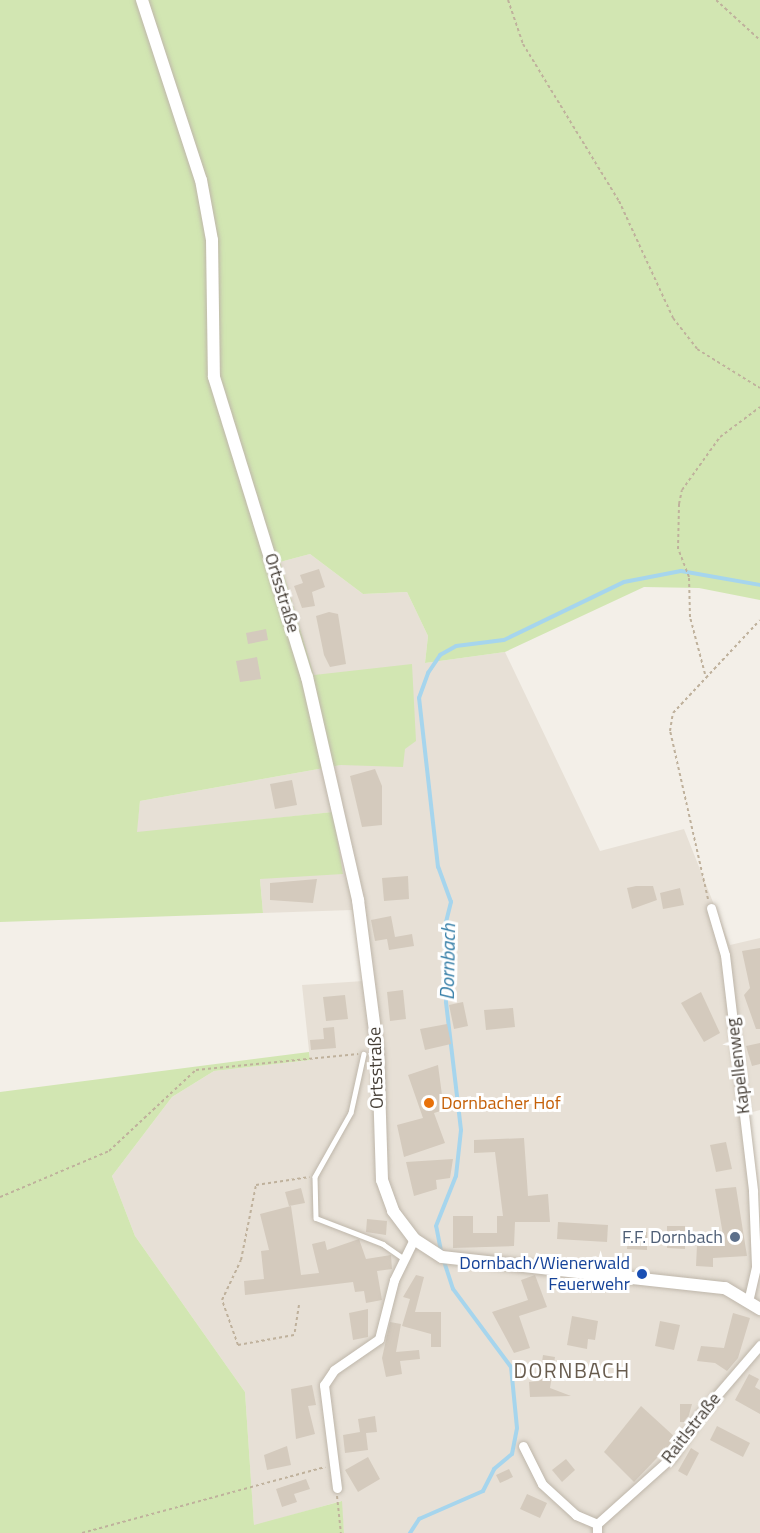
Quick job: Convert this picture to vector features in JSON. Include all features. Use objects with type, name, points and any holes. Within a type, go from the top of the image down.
[{"type":"street","name":"Ortsstraße","points":[[142,0],[201,180],[212,240],[214,377],[267,541],[307,677],[358,900],[378,1053],[382,1180],[393,1211],[414,1239],[442,1257],[725,1288],[749,1297],[760,1309]]},
{"type":"street","name":"Kapellenweg","points":[[711,908],[725,955],[753,1191],[756,1267],[749,1297]]},
{"type":"street","points":[[337,1488],[324,1385],[334,1370],[379,1339],[404,1259],[414,1239]]},
{"type":"street","name":"Raitlstraße","points":[[597,1529],[672,1457],[699,1416],[760,1345]]},
{"type":"street","points":[[523,1446],[542,1484],[576,1515],[597,1529]]},
{"type":"lane","points":[[364,1054],[351,1113],[315,1177],[316,1218],[383,1244],[404,1259]]},
{"type":"path","points":[[508,0],[523,44],[619,201],[673,318],[697,349],[760,388]]},
{"type":"path","points":[[716,0],[722,2],[760,40]]},
{"type":"path","points":[[705,674],[690,617],[689,577],[678,549],[682,490],[720,437],[760,407]]},
{"type":"path","points":[[711,908],[670,731],[682,698],[760,620]]},
{"type":"path","points":[[0,1197],[109,1151],[196,1070],[364,1054]]},
{"type":"path","points":[[299,1305],[294,1335],[238,1345],[222,1300],[241,1260],[256,1185],[315,1177]]},
{"type":"path","points":[[82,1533],[333,1465]]},
{"type":"path","points":[[337,1488],[341,1533]]},
{"type":"shaded area","points":[[310,554],[363,594],[407,592],[428,636],[425,663],[505,652],[600,851],[684,829],[730,945],[760,938],[760,1110],[749,1113],[760,1247],[760,1533],[344,1533],[341,1501],[254,1526],[245,1392],[135,1236],[112,1176],[172,1097],[214,1071],[310,1060],[302,985],[364,981],[352,910],[263,913],[260,879],[333,812],[136,833],[140,801],[341,765],[280,562]]},
{"type":"green space","points":[[0,0],[760,0],[760,600],[699,588],[644,587],[505,652],[425,663],[428,636],[407,592],[363,594],[310,554],[280,562],[314,675],[412,664],[416,741],[405,749],[403,767],[341,765],[140,801],[137,832],[333,812],[343,874],[260,879],[263,913],[0,922]]},
{"type":"green space","points":[[309,1052],[310,1060],[214,1071],[172,1097],[112,1176],[135,1236],[245,1392],[254,1525],[342,1501],[344,1533],[0,1533],[0,1092]]},
{"type":"building","points":[[319,569],[325,587],[312,592],[315,606],[302,608],[294,586],[303,583],[300,575]]},
{"type":"building","points":[[329,612],[338,614],[346,664],[330,667],[324,655],[316,616]]},
{"type":"building","points":[[266,629],[268,640],[248,644],[246,633]]},
{"type":"building","points":[[257,657],[261,679],[240,682],[236,661]]},
{"type":"building","points":[[375,769],[382,786],[382,825],[362,827],[350,776]]},
{"type":"building","points":[[292,780],[297,805],[275,809],[270,784]]},
{"type":"building","points":[[408,876],[409,899],[384,901],[382,878]]},
{"type":"building","points":[[317,879],[313,903],[270,900],[270,883]]},
{"type":"building","points":[[653,886],[657,900],[632,909],[627,888]]},
{"type":"building","points":[[680,888],[684,905],[663,909],[660,893]]},
{"type":"building","points":[[391,916],[395,937],[412,934],[414,946],[389,950],[387,939],[375,941],[371,920]]},
{"type":"building","points":[[760,948],[760,1029],[756,1029],[744,995],[750,988],[742,951]]},
{"type":"building","points":[[403,990],[406,1019],[390,1021],[387,992]]},
{"type":"building","points":[[701,992],[720,1033],[704,1042],[681,1003]]},
{"type":"building","points":[[345,995],[348,1019],[326,1021],[323,997]]},
{"type":"building","points":[[463,1002],[468,1026],[454,1029],[449,1005]]},
{"type":"building","points":[[513,1008],[515,1027],[486,1030],[484,1010]]},
{"type":"building","points":[[447,1024],[451,1044],[425,1050],[420,1029]]},
{"type":"building","points":[[334,1027],[336,1048],[311,1050],[310,1040],[324,1039],[323,1028]]},
{"type":"building","points":[[760,1043],[760,1064],[752,1066],[746,1046]]},
{"type":"building","name":"Dornbacher Hof","points":[[438,1065],[444,1110],[434,1113],[445,1143],[404,1157],[397,1125],[423,1118],[408,1075]]},
{"type":"building","points":[[524,1138],[528,1196],[548,1194],[550,1222],[515,1222],[514,1246],[453,1248],[453,1216],[473,1216],[473,1233],[497,1233],[497,1216],[503,1216],[495,1152],[474,1153],[474,1140]]},
{"type":"building","points":[[726,1142],[732,1169],[716,1172],[710,1145]]},
{"type":"building","points":[[453,1159],[450,1178],[436,1180],[437,1189],[414,1196],[406,1162]]},
{"type":"building","points":[[736,1187],[747,1256],[713,1258],[713,1267],[696,1266],[697,1245],[725,1246],[715,1189]]},
{"type":"building","points":[[301,1188],[305,1203],[289,1206],[285,1192]]},
{"type":"building","points":[[291,1206],[301,1275],[319,1273],[312,1244],[325,1241],[327,1250],[359,1239],[366,1259],[391,1255],[392,1269],[377,1271],[382,1300],[366,1303],[364,1291],[355,1292],[353,1282],[245,1295],[244,1281],[264,1279],[261,1251],[269,1250],[260,1214]]},
{"type":"building","points":[[367,1219],[387,1221],[386,1235],[366,1232]]},
{"type":"building","points":[[558,1222],[608,1225],[607,1242],[557,1239]]},
{"type":"building","points":[[667,1226],[685,1226],[685,1249],[667,1248]]},
{"type":"building","points":[[628,1232],[647,1232],[647,1250],[627,1249]]},
{"type":"building","points":[[416,1275],[424,1277],[415,1312],[441,1312],[441,1347],[431,1347],[431,1334],[402,1326],[410,1299],[403,1297]]},
{"type":"building","points":[[535,1275],[547,1307],[519,1316],[530,1348],[514,1353],[492,1312],[528,1300],[521,1280]]},
{"type":"building","points":[[368,1309],[368,1337],[353,1340],[349,1313]]},
{"type":"building","points":[[733,1313],[750,1318],[738,1358],[727,1371],[715,1363],[697,1361],[701,1346],[724,1348]]},
{"type":"building","points":[[572,1316],[598,1321],[595,1340],[588,1339],[587,1349],[567,1345]]},
{"type":"building","points":[[660,1321],[680,1325],[674,1350],[655,1346]]},
{"type":"building","points":[[390,1322],[401,1324],[396,1352],[419,1350],[420,1359],[400,1361],[402,1374],[386,1377],[382,1358]]},
{"type":"building","points":[[543,1355],[555,1357],[550,1388],[571,1396],[530,1397],[529,1382],[539,1381]]},
{"type":"building","points":[[749,1374],[759,1379],[755,1387],[760,1390],[760,1414],[735,1400]]},
{"type":"building","points":[[312,1385],[316,1405],[308,1406],[315,1434],[296,1439],[291,1389]]},
{"type":"building","points":[[680,1404],[692,1404],[687,1422],[680,1422]]},
{"type":"building","points":[[641,1406],[676,1438],[634,1482],[604,1452]]},
{"type":"building","points":[[375,1416],[377,1432],[366,1433],[368,1450],[345,1453],[343,1435],[360,1432],[358,1419]]},
{"type":"building","points":[[717,1426],[750,1443],[743,1457],[710,1440]]},
{"type":"building","points":[[287,1446],[291,1465],[267,1470],[264,1455]]},
{"type":"building","points":[[691,1448],[699,1453],[687,1476],[678,1471]]},
{"type":"building","points":[[368,1457],[380,1479],[358,1492],[345,1470]]},
{"type":"building","points":[[566,1459],[575,1470],[562,1482],[552,1470]]},
{"type":"building","points":[[509,1469],[513,1477],[500,1483],[496,1475]]},
{"type":"building","points":[[306,1479],[310,1489],[294,1494],[297,1502],[282,1507],[276,1489]]},
{"type":"building","points":[[527,1494],[547,1503],[540,1518],[520,1509]]},
{"type":"waterway","name":"Dornbach","points":[[441,1251],[436,1226],[456,1176],[461,1130],[446,1002],[445,926],[451,902],[438,867],[419,698],[428,673],[440,655],[456,646],[504,640],[624,582],[681,571],[760,585]]},
{"type":"waterway","name":"Dornbach","points":[[410,1533],[419,1519],[483,1491],[494,1469],[512,1454],[517,1428],[511,1367],[453,1289],[443,1259]]},
{"type":"place","name":"Dornbacher Hof","points":[[429,1103]]},
{"type":"place","name":"F.F. Dornbach","points":[[735,1237]]},
{"type":"place","name":"Dornbach/Wienerwald Feuerwehr","points":[[642,1274]]},
{"type":"district","name":"DORNBACH","points":[[572,1370]]}]
